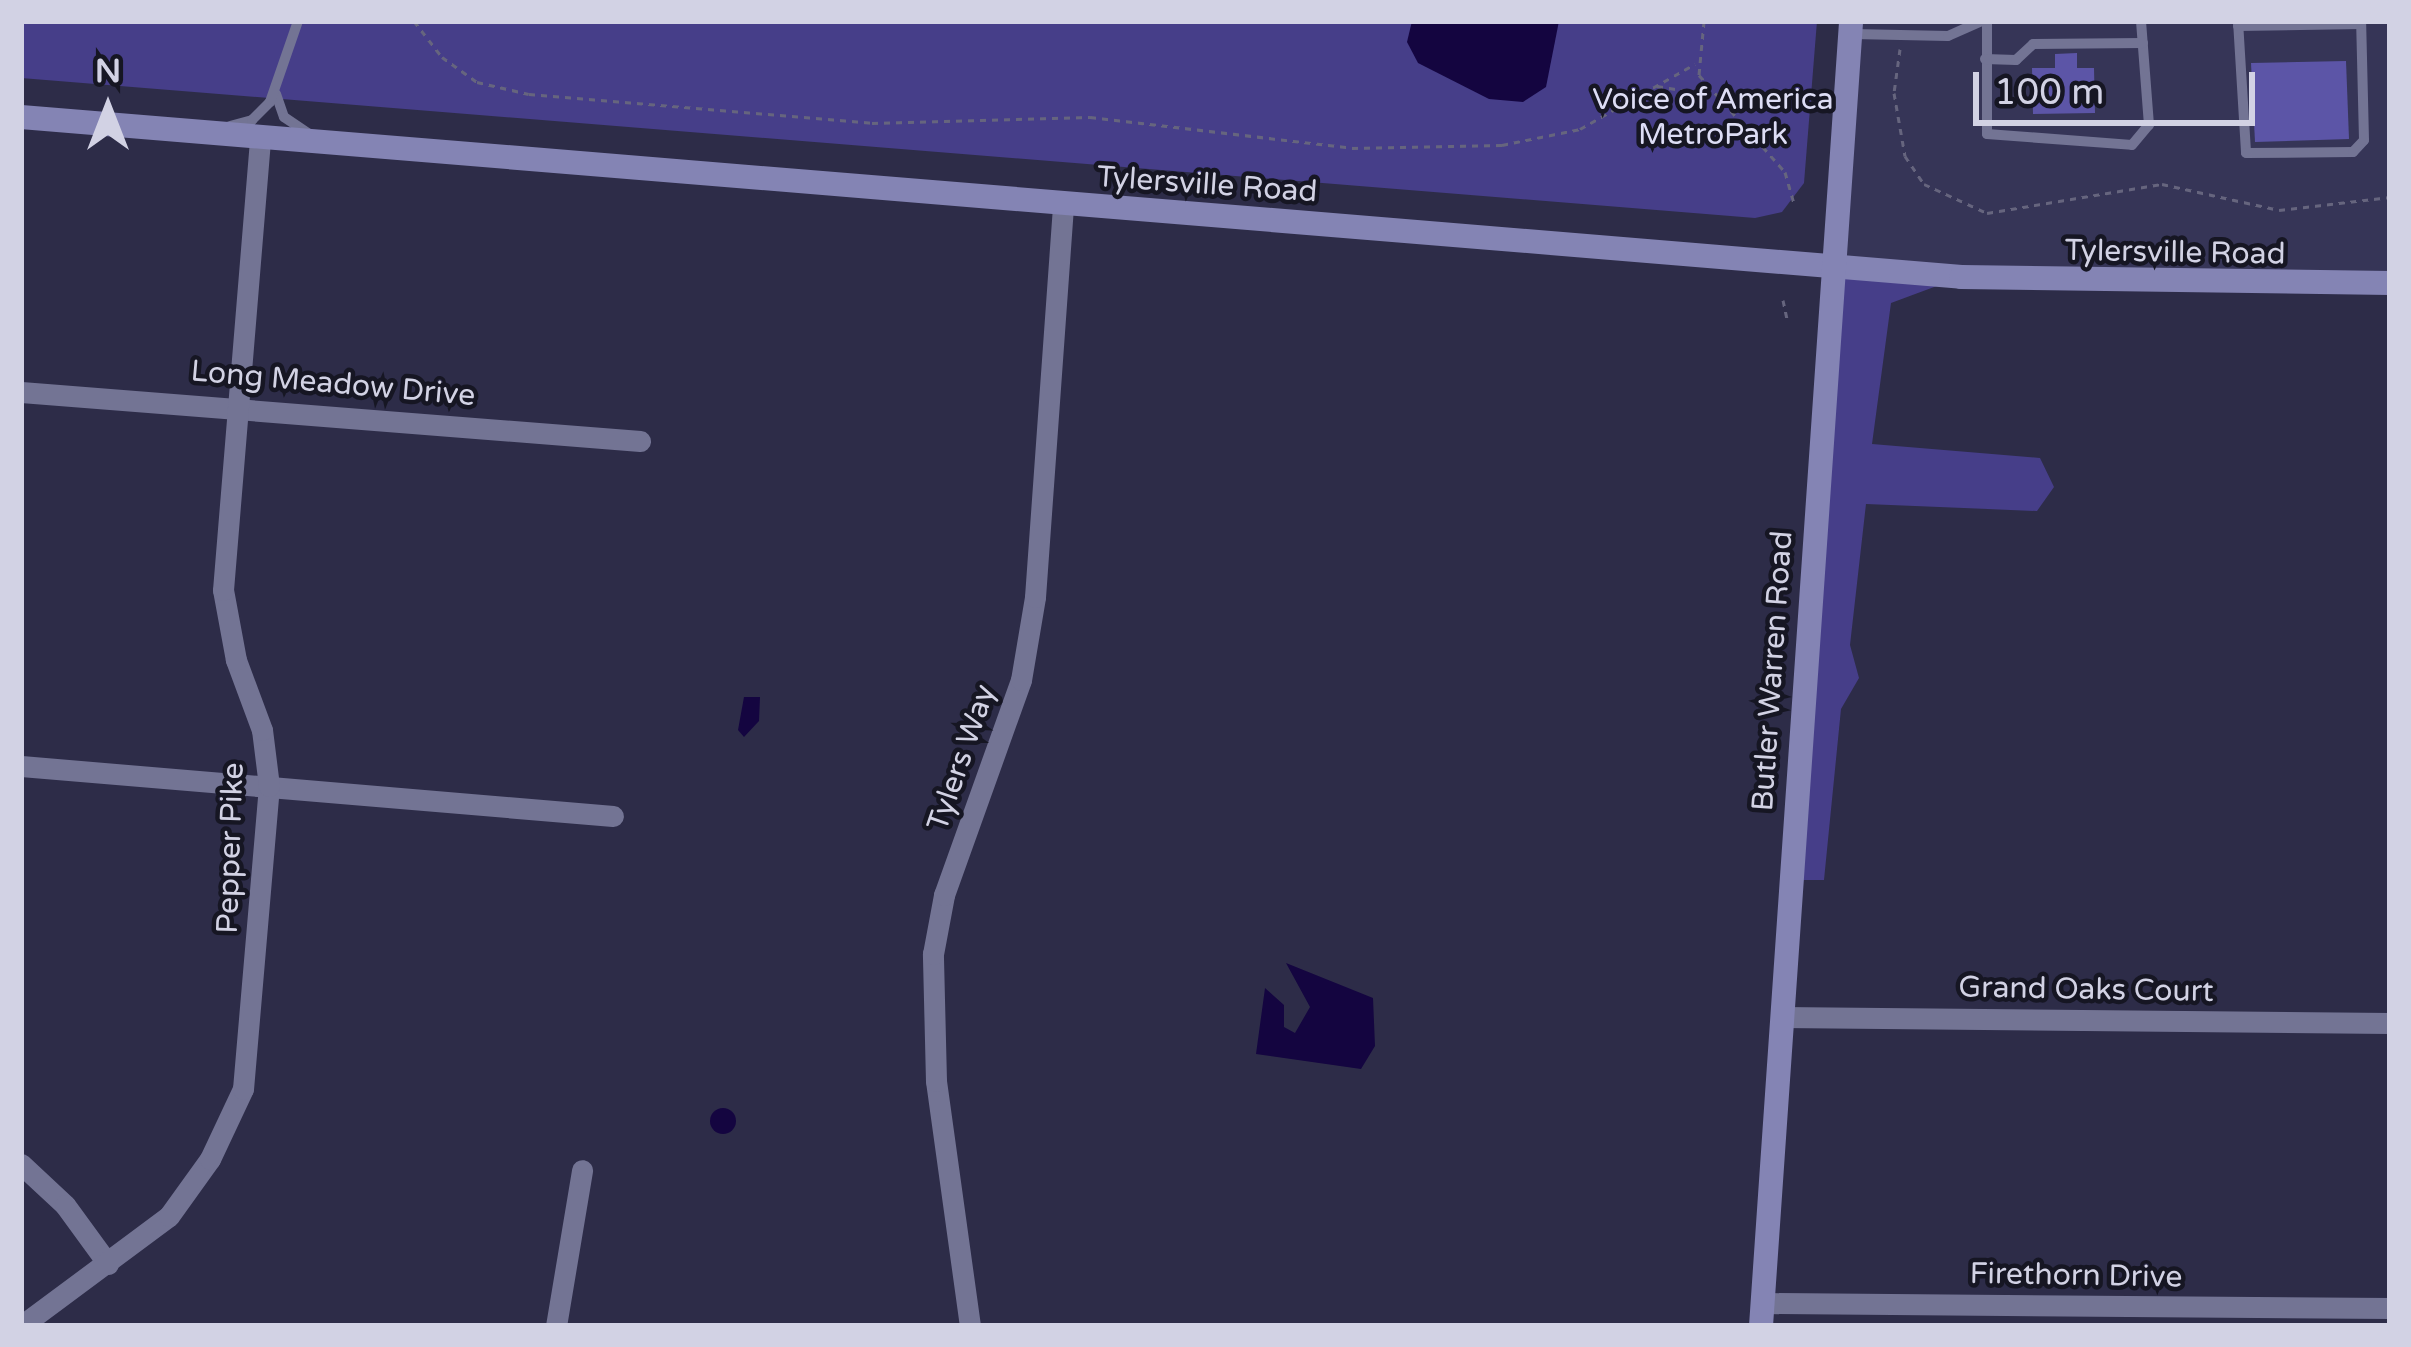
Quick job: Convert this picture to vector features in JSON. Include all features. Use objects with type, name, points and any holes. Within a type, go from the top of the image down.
[{"type":"main road","name":"Butler Warren Road","points":[[1761,1314],[1850,28]]},
{"type":"main road","name":"Tylersville Road","points":[[21,117],[1832,267],[2092,283],[2390,283]]},
{"type":"street","name":"Pepper Pike","points":[[22,1326],[170,1216],[210,1160],[244,1089],[269,785],[262,730],[224,605],[260,140]]},
{"type":"street","name":"Tylers Way","points":[[970,1326],[936,1081],[933,953],[944,895],[1021,680],[1035,597],[1063,205]]},
{"type":"street","name":"Long Meadow Drive","points":[[21,392],[236,404],[640,441]]},
{"type":"street","points":[[21,766],[613,817]]},
{"type":"street","name":"Grand Oaks Court","points":[[1781,1017],[2390,1023]]},
{"type":"street","points":[[21,1164],[65,1205],[108,1264]]},
{"type":"street","points":[[556,1326],[582,1170]]},
{"type":"street","name":"Firethorn Drive","points":[[1761,1314],[2390,1308]]},
{"type":"lane","points":[[189,133],[253,120],[276,91],[298,21]]},
{"type":"lane","points":[[1850,28],[1948,36],[1984,21],[1987,134],[2132,146],[2149,125],[2141,21]]},
{"type":"lane","points":[[2361,22],[2364,140],[2353,152],[2246,153],[2238,24],[2361,22]]},
{"type":"lane","points":[[1985,59],[2016,60],[2033,44],[2143,43]]},
{"type":"lane","points":[[276,91],[284,117],[337,144]]},
{"type":"path","points":[[415,21],[442,57],[477,82],[529,94],[872,124],[1090,117],[1352,148],[1454,148],[1580,129],[1695,64]]},
{"type":"path","points":[[1704,21],[1695,64],[1714,96],[1785,172],[1795,206]]},
{"type":"path","points":[[1901,35],[1894,93],[1904,156],[1951,202],[2016,214],[2162,184],[2279,210],[2390,197]]},
{"type":"path","points":[[1654,86],[1714,96]]},
{"type":"path","points":[[1783,300],[1787,319]]},
{"type":"shaded area","points":[[1412,21],[1559,21],[1546,87],[1523,102],[1489,99],[1418,63],[1407,42]]},
{"type":"shaded area","points":[[1851,21],[2390,21],[2390,283],[1832,267]]},
{"type":"shaded area","points":[[744,697],[760,697],[759,721],[744,737],[738,730]]},
{"type":"shaded area","points":[[1286,963],[1373,998],[1375,1046],[1361,1069],[1256,1054],[1265,988],[1284,1005],[1284,1027],[1295,1033],[1310,1007]]},
{"type":"shaded area","points":[[723,1108],[733,1111],[733,1131],[723,1134],[713,1131],[710,1121],[713,1111]]},
{"type":"green space","name":"Voice of America MetroPark","points":[[21,21],[1817,21],[1804,183],[1782,212],[1755,218],[21,78]]},
{"type":"green space","points":[[1832,267],[1961,277],[1891,303],[1872,444],[2040,458],[2054,487],[2037,511],[1866,504],[1850,645],[1859,678],[1841,709],[1824,880],[1789,880]]},
{"type":"building","points":[[2077,53],[2077,68],[2094,68],[2095,113],[2033,114],[2032,68],[2055,68],[2055,54]]},
{"type":"building","points":[[2346,61],[2349,139],[2255,142],[2251,63]]}]
